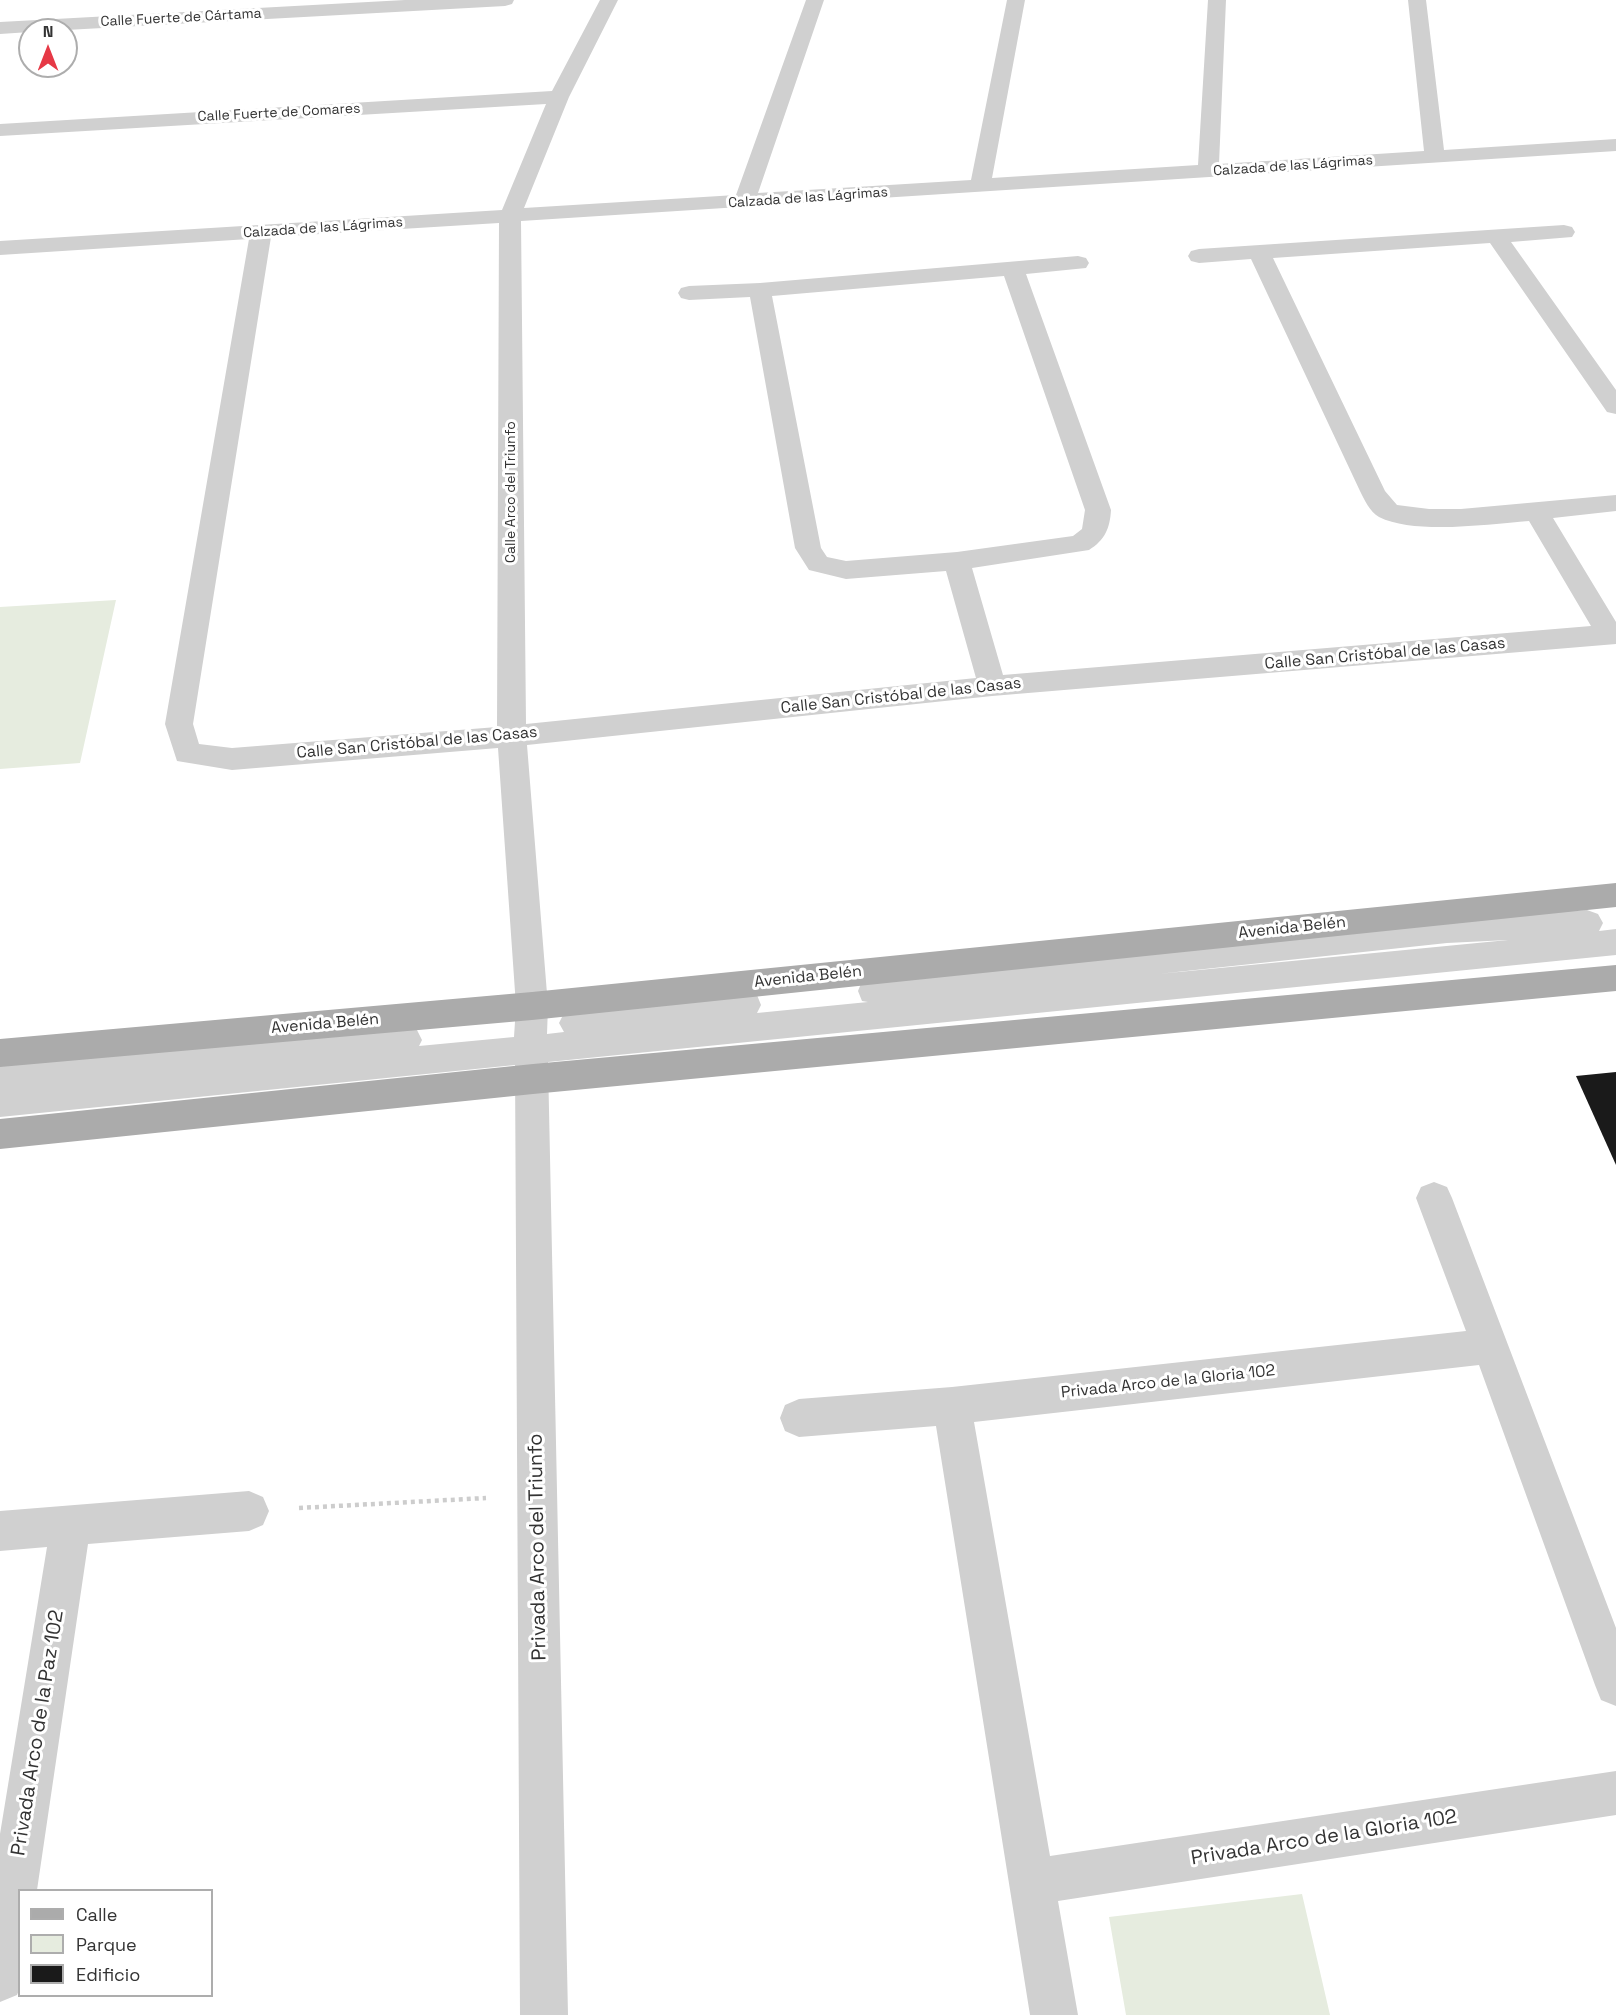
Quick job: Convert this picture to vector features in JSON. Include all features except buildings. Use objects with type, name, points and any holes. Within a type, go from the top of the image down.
[{"type":"main road","name":"Avenida Belén","points":[[0,1134],[531,1041],[1616,895]]},
{"type":"main road","name":"Avenida Belén","points":[[0,1053],[531,1041],[1616,978]]},
{"type":"street","name":"Calle Fuerte de Cártama","points":[[0,28],[506,0]]},
{"type":"street","name":"Calle Arco del Triunfo","points":[[531,1041],[512,736],[510,216],[559,97],[609,0]]},
{"type":"street","points":[[744,202],[815,0]]},
{"type":"street","points":[[981,187],[1016,0]]},
{"type":"street","points":[[1208,172],[1217,0]]},
{"type":"street","points":[[1417,0],[1435,157]]},
{"type":"street","name":"Calle Fuerte de Comares","points":[[0,129],[559,97]]},
{"type":"street","name":"Calzada de las Lágrimas","points":[[0,248],[1616,146]]},
{"type":"street","name":"Calle San Cristóbal de las Casas","points":[[261,232],[179,724],[187,753],[232,759],[512,736],[992,686],[1613,634]]},
{"type":"street","points":[[1199,256],[1564,232]]},
{"type":"street","points":[[1496,237],[1616,407]]},
{"type":"street","points":[[1259,252],[1366,477],[1377,499],[1388,510],[1398,515],[1426,518],[1616,503]]},
{"type":"street","points":[[689,293],[760,290],[1078,263]]},
{"type":"street","points":[[760,290],[808,548],[818,564],[846,570],[957,561],[1080,544],[1091,538],[1097,529],[1098,510],[1013,269]]},
{"type":"street","points":[[1536,510],[1613,634]]},
{"type":"street","points":[[957,561],[992,686]]},
{"type":"street","points":[[0,1102],[531,1041],[1447,930],[1616,922]]},
{"type":"street","points":[[0,1078],[866,1015],[1616,942]]},
{"type":"street","name":"Privada Arco del Triunfo","points":[[531,1041],[544,2015]]},
{"type":"street","points":[[1434,1198],[1616,1685]]},
{"type":"street","name":"Privada Arco de la Gloria 102","points":[[799,1418],[952,1406],[1491,1346]]},
{"type":"street","points":[[952,1406],[1054,2015]]},
{"type":"street","points":[[0,1531],[249,1510]]},
{"type":"street","name":"Privada Arco de la Paz 102","points":[[0,1978],[71,1524]]},
{"type":"street","name":"Privada Arco de la Gloria 102","points":[[1031,1882],[1616,1793]]},
{"type":"path","points":[[249,1510],[538,1495]]},
{"type":"green space","points":[[116,600],[80,763],[0,769],[0,607]]},
{"type":"green space","points":[[1302,1894],[1330,2015],[1126,2015],[1109,1917]]}]
